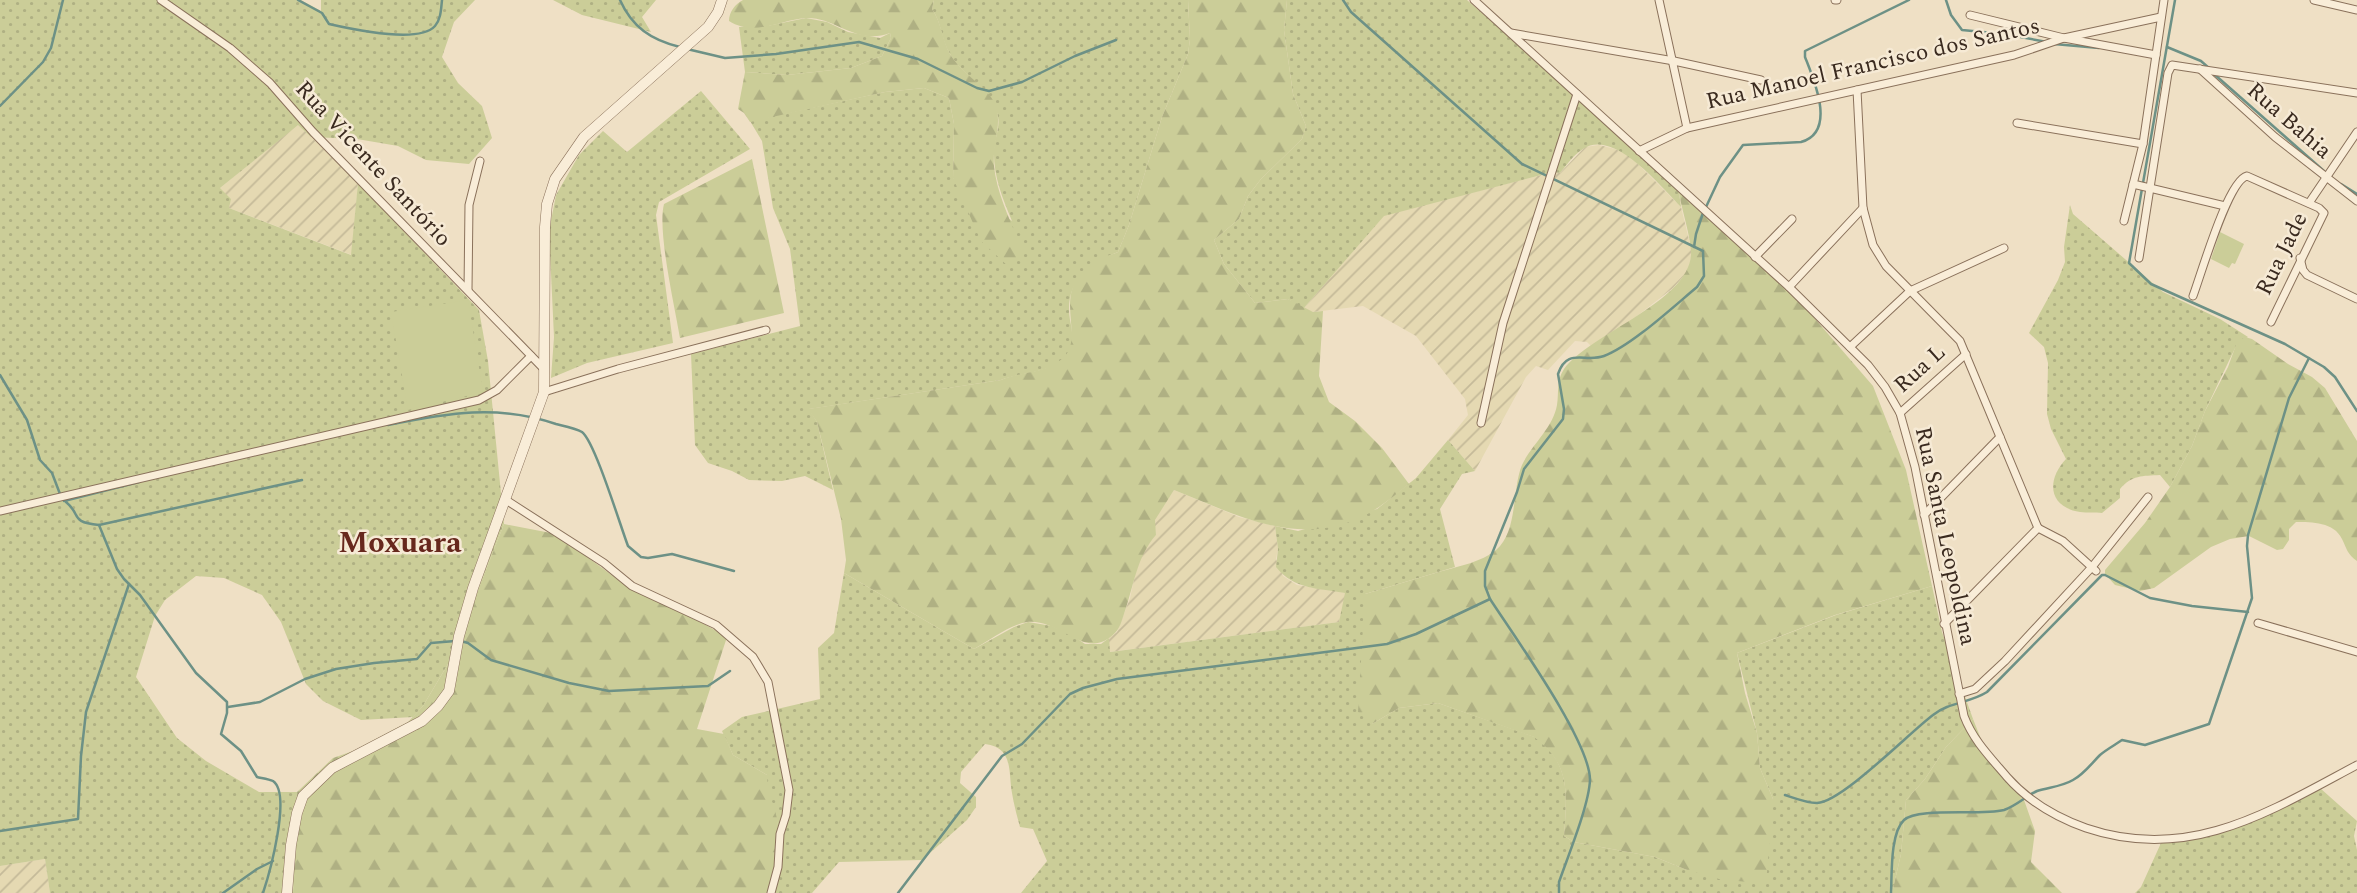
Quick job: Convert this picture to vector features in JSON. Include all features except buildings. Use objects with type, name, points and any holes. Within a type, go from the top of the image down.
[{"type":"street","name":"Rua Vicente Santório","points":[[161,0],[230,48],[271,83],[313,132],[545,370]]},
{"type":"street","points":[[287,893],[291,845],[303,796],[332,768],[422,721],[449,691],[459,636],[473,588],[544,392],[545,227],[555,179],[570,155],[599,121],[708,27],[722,0]]},
{"type":"street","name":"Rua Santa Leopoldina","points":[[1474,0],[1789,287],[1850,347],[1885,387],[1900,413],[1915,467],[1964,716],[1974,738],[2019,791],[2058,817],[2125,839],[2171,840],[2228,828],[2260,816],[2357,765]]},
{"type":"street","points":[[1660,0],[1687,128]]},
{"type":"street","points":[[2124,221],[2143,144],[2164,0]]},
{"type":"street","points":[[2314,0],[2357,10]]},
{"type":"street","points":[[1970,15],[2060,39],[2156,55]]},
{"type":"street","name":"Rua Manoel Francisco dos Santos","points":[[1639,151],[1687,128],[2014,55],[2060,39],[2161,17]]},
{"type":"street","name":"Rua Manoel Francisco dos Santos","points":[[1511,33],[1674,61],[1761,80]]},
{"type":"street","points":[[2138,258],[2147,188],[2169,68],[2176,64],[2200,67],[2357,93]]},
{"type":"street","name":"Rua Bahia","points":[[2200,67],[2275,137],[2357,201]]},
{"type":"street","points":[[1857,90],[1863,208],[1878,255],[1910,291],[1957,335],[2038,528],[2063,541],[2094,569]]},
{"type":"street","points":[[1482,423],[1503,323],[1577,94]]},
{"type":"street","points":[[2017,123],[2143,144]]},
{"type":"street","points":[[2309,203],[2357,131]]},
{"type":"street","points":[[468,291],[469,205],[480,160]]},
{"type":"street","name":"Rua Jade","points":[[2193,296],[2225,205],[2237,181],[2243,176],[2309,203],[2322,210],[2324,216],[2300,257],[2271,322]]},
{"type":"street","points":[[2133,184],[2225,205]]},
{"type":"street","points":[[1789,287],[1863,208]]},
{"type":"street","points":[[1755,257],[1792,219]]},
{"type":"street","points":[[1850,347],[1910,291],[2004,248]]},
{"type":"street","points":[[2300,257],[2307,275],[2357,299]]},
{"type":"street","points":[[544,392],[618,369],[765,330]]},
{"type":"street","name":"Rua L","points":[[1900,413],[1966,354]]},
{"type":"street","points":[[0,511],[479,400],[497,390],[531,356]]},
{"type":"street","points":[[1924,516],[2000,437]]},
{"type":"street","points":[[1959,694],[1975,689],[2094,569],[2148,497]]},
{"type":"street","points":[[506,500],[604,563],[632,586],[716,625],[753,657],[762,669],[768,682],[789,790],[780,834],[778,867],[771,893]]},
{"type":"street","points":[[1944,624],[2038,528]]},
{"type":"street","points":[[2258,623],[2357,652]]},
{"type":"shaded area","points":[[298,124],[358,183],[352,255],[229,208],[220,188]]},
{"type":"shaded area","points":[[1599,145],[1630,156],[1681,207],[1692,252],[1689,270],[1673,288],[1592,347],[1587,342],[1575,341],[1548,370],[1536,366],[1526,377],[1475,471],[1448,440],[1468,415],[1465,399],[1416,336],[1363,306],[1313,312],[1303,309],[1384,215],[1553,172],[1560,173],[1585,147]]},
{"type":"shaded area","points":[[1174,490],[1239,517],[1275,526],[1278,549],[1276,559],[1283,576],[1297,585],[1346,593],[1339,622],[1109,652],[1109,638],[1117,632],[1130,598],[1136,570],[1146,546],[1156,535],[1154,520]]},
{"type":"shaded area","points":[[45,859],[50,893],[0,893],[0,866]]},
{"type":"green space","points":[[0,0],[301,0],[321,11],[321,0],[475,0],[454,22],[442,57],[458,83],[482,106],[492,138],[469,164],[426,160],[398,146],[357,139],[311,137],[298,125],[220,188],[231,199],[229,208],[351,255],[358,183],[479,310],[488,361],[504,524],[451,659],[423,706],[413,717],[361,720],[323,701],[306,684],[281,622],[262,595],[224,578],[196,576],[165,600],[155,616],[136,677],[177,738],[206,761],[259,792],[297,792],[293,893],[50,893],[45,859],[0,866]]},
{"type":"green space","points":[[553,0],[656,0],[642,17],[651,32],[582,15]]},
{"type":"green space","points":[[743,0],[934,0],[932,9],[954,61],[991,96],[997,110],[994,158],[996,177],[1023,253],[1010,268],[981,241],[953,178],[954,124],[949,98],[924,88],[885,92],[750,122],[738,109],[745,72],[787,75],[851,68],[882,56],[891,38],[890,33],[867,36],[826,21],[805,18],[758,28],[738,26],[729,21],[729,18],[733,9]]},
{"type":"green space","points":[[934,0],[1188,0],[1188,54],[1162,117],[1129,225],[1118,252],[1097,262],[1074,285],[1069,307],[1072,340],[1070,352],[1065,359],[1048,368],[1001,380],[809,409],[817,422],[833,490],[805,476],[782,481],[749,480],[708,463],[695,445],[691,354],[800,326],[790,249],[773,208],[762,141],[750,121],[885,92],[924,88],[949,98],[954,124],[953,178],[1012,221],[995,168],[994,149],[998,121],[995,107],[991,99],[950,54],[932,9]]},
{"type":"green space","points":[[1188,0],[1287,0],[1284,30],[1293,94],[1306,126],[1302,139],[1261,179],[1248,196],[1239,219],[1214,240],[1224,264],[1255,303],[1288,299],[1313,312],[1323,311],[1319,376],[1329,402],[1355,421],[1382,448],[1409,484],[1379,507],[1353,521],[1327,528],[1301,529],[1250,520],[1174,490],[1155,520],[1156,535],[1144,553],[1122,621],[1115,633],[1104,641],[1083,642],[1051,626],[1027,622],[1007,629],[974,649],[844,573],[846,560],[841,519],[817,422],[808,409],[1001,380],[1040,370],[1062,359],[1072,338],[1070,298],[1074,285],[1082,272],[1098,260],[1118,252],[1129,225],[1162,117],[1188,54]]},
{"type":"green space","points":[[1287,0],[1467,0],[1679,192],[1681,207],[1636,163],[1609,146],[1595,145],[1579,151],[1560,173],[1553,172],[1384,216],[1303,309],[1288,299],[1255,303],[1224,264],[1214,240],[1239,219],[1248,196],[1261,179],[1302,139],[1306,126],[1293,94],[1284,30]]},
{"type":"green space","points":[[806,18],[827,22],[848,32],[880,38],[890,33],[891,38],[882,56],[851,68],[787,75],[745,72],[739,27],[767,26]]},
{"type":"green space","points":[[701,91],[750,149],[659,202],[656,215],[673,343],[587,363],[551,378],[554,337],[549,231],[556,195],[579,155],[603,131],[627,152]]},
{"type":"green space","points":[[752,159],[784,313],[680,338],[665,250],[662,216],[664,204]]},
{"type":"green space","points":[[1679,192],[1791,291],[1873,386],[1906,470],[1932,586],[1835,615],[1737,653],[1757,733],[1760,768],[1773,799],[1766,884],[1719,879],[1655,857],[1574,842],[1564,836],[1566,793],[1561,769],[1546,747],[1534,737],[1438,703],[1399,708],[1372,724],[1358,712],[1365,594],[1477,561],[1496,550],[1503,542],[1511,521],[1522,465],[1555,413],[1561,373],[1594,343],[1636,317],[1674,288],[1686,272],[1691,249]]},
{"type":"green space","points":[[2070,205],[2073,214],[2163,292],[2220,319],[2248,337],[2237,344],[2205,411],[2192,446],[2170,487],[2160,475],[2133,479],[2124,484],[2120,489],[2120,498],[2102,513],[2069,509],[2056,498],[2053,483],[2066,459],[2051,429],[2047,414],[2048,363],[2044,347],[2029,333],[2065,262],[2064,247]]},
{"type":"green space","points":[[2220,232],[2244,244],[2235,264],[2232,263],[2229,268],[2211,259]]},
{"type":"green space","points":[[468,300],[483,392],[408,410],[391,312]]},
{"type":"green space","points":[[2245,337],[2312,377],[2325,388],[2357,441],[2357,561],[2349,554],[2334,529],[2322,524],[2296,522],[2289,529],[2289,540],[2283,549],[2277,550],[2249,536],[2230,539],[2211,547],[2154,588],[2140,591],[2115,585],[2105,574],[2105,570],[2145,523],[2170,487],[2192,446],[2237,342]]},
{"type":"green space","points":[[1448,440],[1475,471],[1462,474],[1440,509],[1455,567],[1365,594],[1372,724],[1399,708],[1438,703],[1535,737],[1547,747],[1561,769],[1566,793],[1564,836],[1574,842],[1655,857],[1687,870],[1773,799],[1760,768],[1757,733],[1737,653],[1836,615],[1932,586],[1942,632],[1973,719],[1946,747],[1925,779],[1906,800],[1901,854],[1892,893],[1021,893],[1047,861],[1033,829],[1020,827],[1005,755],[994,746],[985,744],[961,772],[960,783],[976,797],[976,807],[967,820],[922,860],[839,862],[812,893],[770,893],[778,825],[767,791],[767,775],[733,755],[722,731],[742,717],[820,699],[818,648],[834,633],[844,573],[974,649],[1028,622],[1052,626],[1085,644],[1101,644],[1109,638],[1110,652],[1339,622],[1345,593],[1299,584],[1283,575],[1276,567],[1278,549],[1275,526],[1298,531],[1377,509],[1416,478]]},
{"type":"green space","points":[[504,524],[556,534],[632,590],[690,616],[727,637],[697,729],[724,734],[733,755],[767,775],[779,833],[770,893],[293,893],[297,792],[333,758],[353,751],[408,722],[423,706],[451,659]]},
{"type":"green space","points":[[1973,719],[1989,759],[2024,800],[2035,831],[2031,862],[2062,893],[1892,893],[1901,854],[1906,800],[1925,779],[1946,747]]},
{"type":"green space","points":[[2320,788],[2357,821],[2354,836],[2357,850],[2357,893],[2135,893],[2141,887],[2161,843],[2204,836],[2244,824]]},
{"type":"waterway","points":[[0,106],[43,62],[51,48],[63,0]]},
{"type":"waterway","points":[[298,0],[322,13],[329,24],[400,35],[427,31],[435,26],[440,17],[442,0]]},
{"type":"waterway","points":[[620,0],[630,18],[644,31],[680,47]]},
{"type":"waterway","points":[[1343,0],[1351,12],[1522,164],[1703,251],[1704,276],[1697,287],[1652,325],[1615,351],[1597,358],[1572,358],[1562,366],[1558,374],[1563,419],[1524,469],[1485,571],[1485,586],[1490,599],[1565,715],[1587,763],[1589,790],[1559,882],[1559,893]]},
{"type":"waterway","points":[[1706,207],[1720,177],[1743,145],[1801,142],[1812,136],[1818,128],[1820,104],[1805,51],[1909,0]]},
{"type":"waterway","points":[[1946,0],[1951,15],[1962,30],[2047,42]]},
{"type":"waterway","points":[[2175,0],[2129,263],[2151,284],[2285,344],[2324,367],[2335,377],[2357,411]]},
{"type":"waterway","points":[[687,49],[725,58],[859,42],[918,59],[977,88],[989,91],[1022,82],[1075,56],[1116,40]]},
{"type":"waterway","points":[[2054,44],[2099,48]]},
{"type":"waterway","points":[[2167,47],[2201,61],[2210,69]]},
{"type":"waterway","points":[[2214,74],[2324,171]]},
{"type":"waterway","points":[[2341,184],[2357,194]]},
{"type":"waterway","points":[[1694,247],[1703,213]]},
{"type":"waterway","points":[[1891,893],[1896,834],[1899,826],[1911,816],[2004,810],[2037,791],[2073,780],[2100,755],[2122,740],[2145,745],[2209,724],[2252,598],[2248,535],[2289,398],[2309,358]]},
{"type":"waterway","points":[[0,375],[27,420],[40,460],[52,473],[60,494]]},
{"type":"waterway","points":[[388,425],[452,414],[493,412],[535,418],[582,432],[594,451],[628,546],[641,557],[672,554],[734,571]]},
{"type":"waterway","points":[[66,502],[80,520],[99,525],[302,480]]},
{"type":"waterway","points":[[64,501],[139,482]]},
{"type":"waterway","points":[[99,525],[117,569],[124,579],[140,595],[196,673],[227,702],[221,734],[241,751],[257,777],[273,781],[278,789],[280,817],[263,893]]},
{"type":"waterway","points":[[1785,795],[1813,803],[1828,800],[1859,779],[1939,711],[1987,692],[2102,575],[2150,598],[2248,612]]},
{"type":"waterway","points":[[0,831],[78,819],[86,712],[129,584]]},
{"type":"waterway","points":[[898,893],[1002,756],[1022,744],[1070,694],[1117,679],[1387,644],[1416,634],[1490,599]]},
{"type":"waterway","points":[[228,707],[260,702],[305,679],[336,669],[417,659],[431,643],[455,641]]},
{"type":"waterway","points":[[461,641],[491,660],[569,683],[609,691],[708,686],[730,671]]},
{"type":"waterway","points":[[223,893],[273,861]]},
{"type":"district","name":"Moxuara","points":[[400,543]]}]
